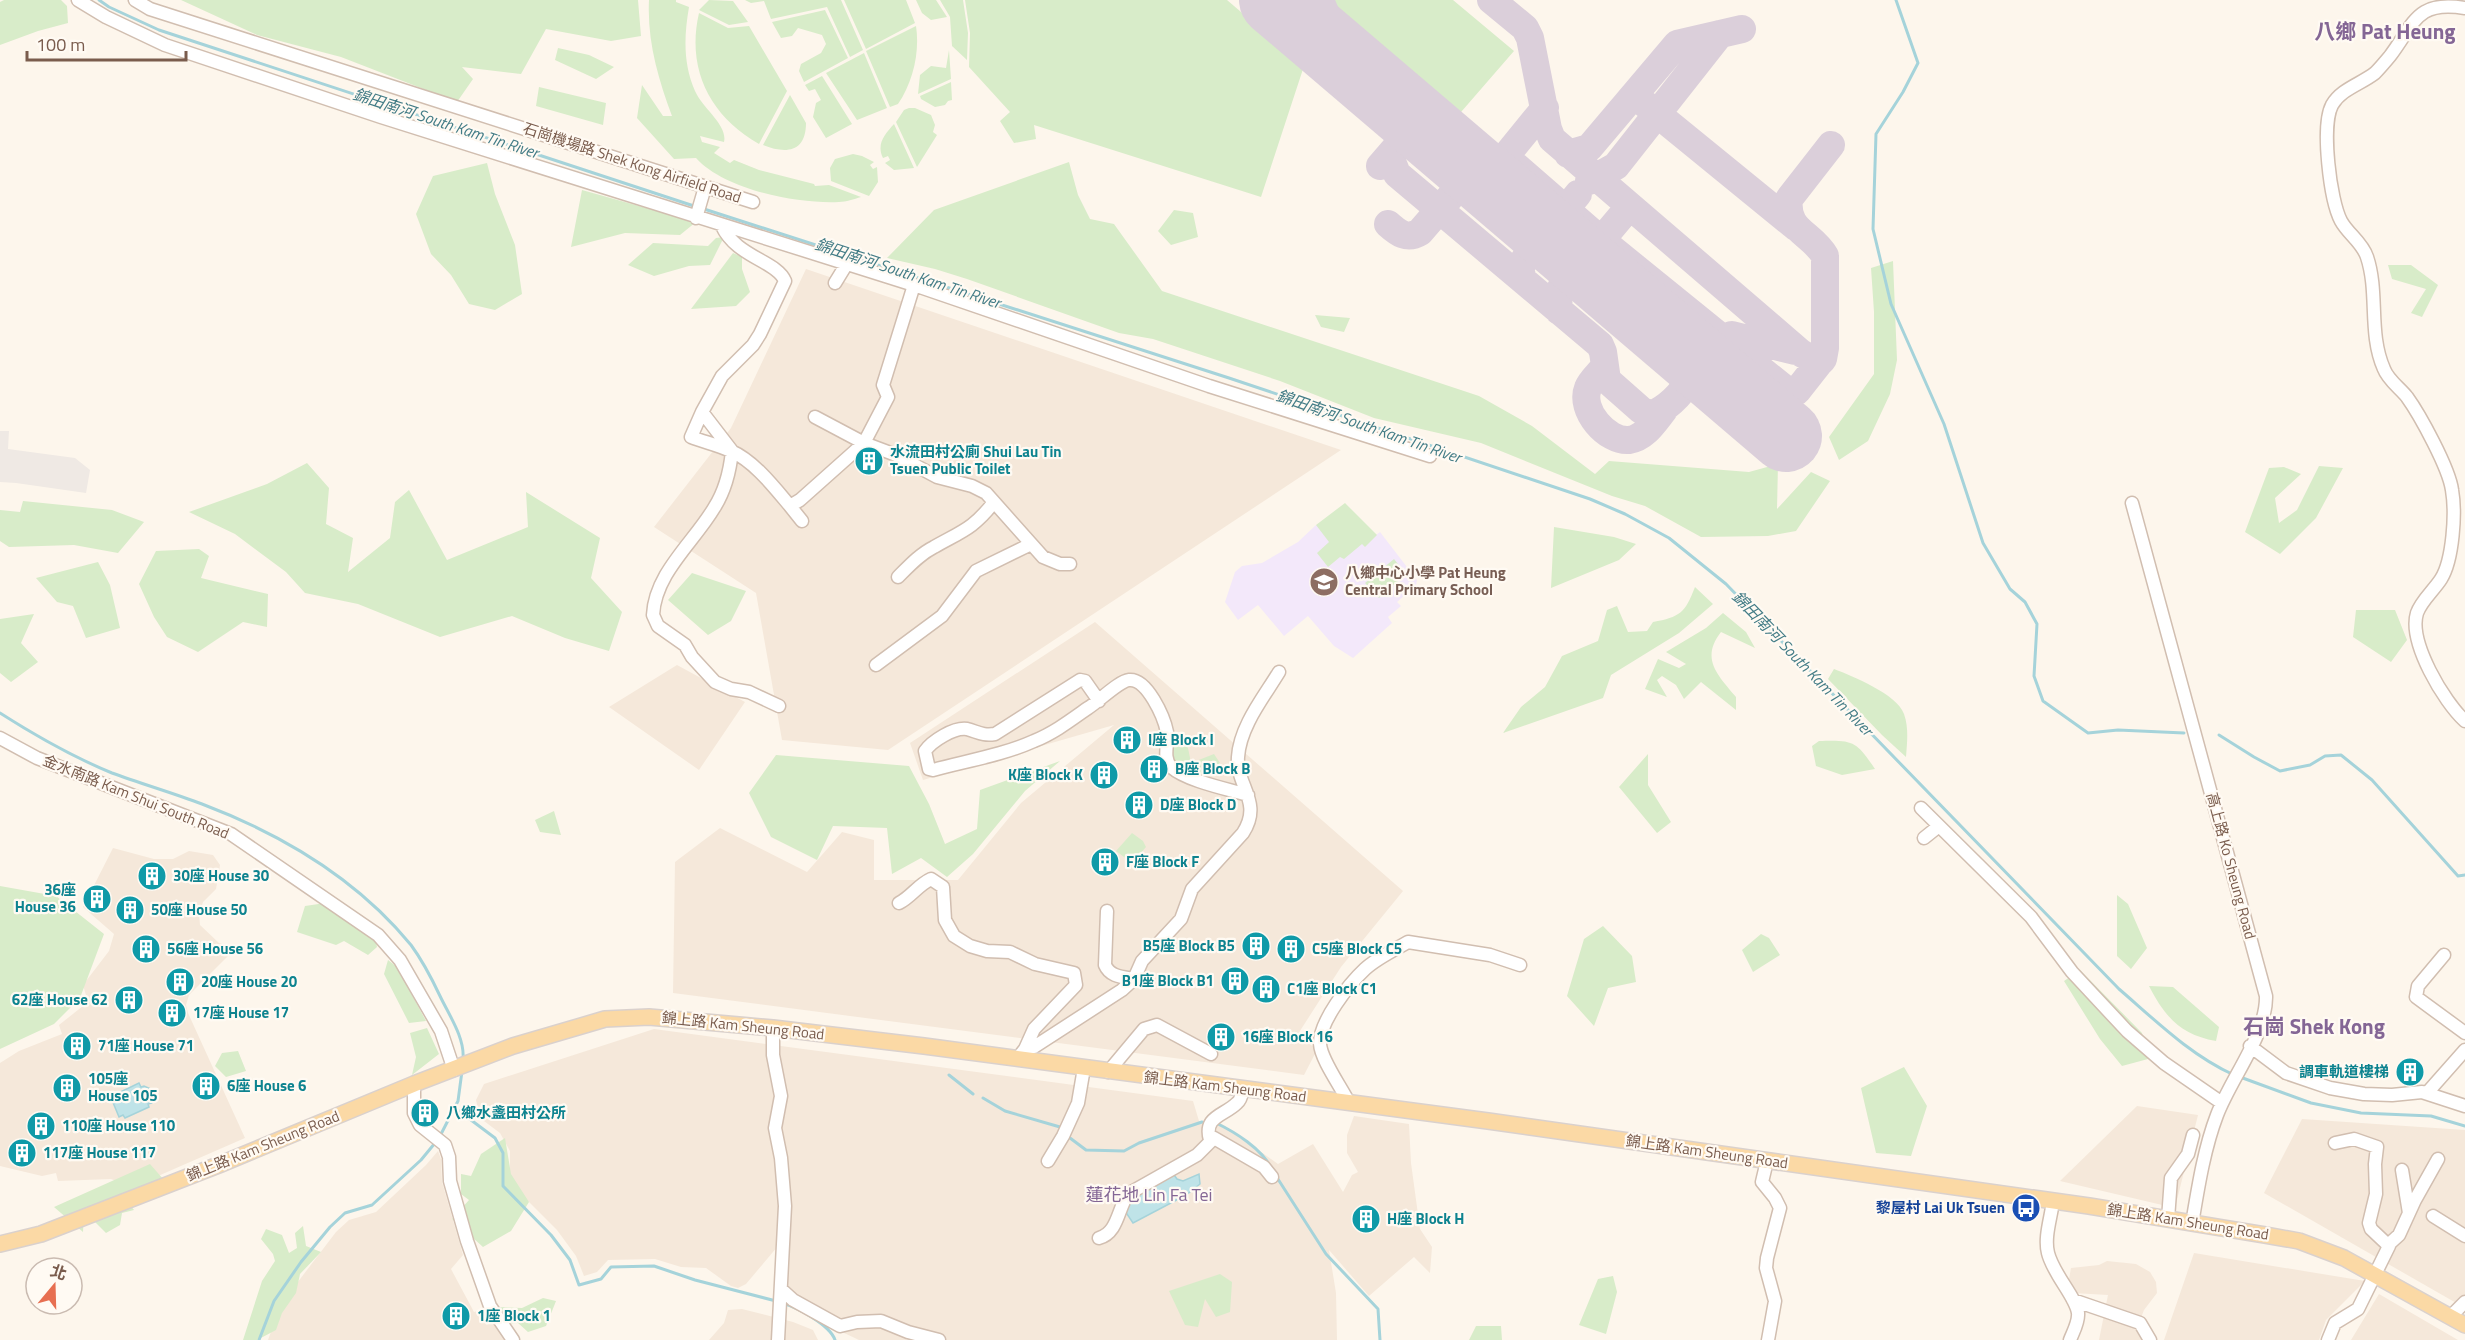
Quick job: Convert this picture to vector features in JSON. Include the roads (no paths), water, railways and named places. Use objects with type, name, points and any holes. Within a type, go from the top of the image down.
[{"type":"main road","name":"錦上路 Kam Sheung Road","points":[[0,1244],[41,1234],[221,1164],[414,1084],[558,1031],[605,1019],[649,1017],[1021,1054],[1108,1072],[1767,1161],[2168,1219],[2299,1241],[2344,1258],[2465,1325]]},
{"type":"street","points":[[78,0],[106,17],[165,45],[696,218],[914,285],[1209,386],[1430,456]]},
{"type":"street","name":"石崗機場路 Shek Kong Airfield Road","points":[[135,0],[150,9],[753,202]]},
{"type":"street","points":[[2465,8],[2436,5],[2424,9],[2414,18],[2383,64],[2374,73],[2338,97],[2332,105],[2328,119],[2327,138],[2331,191],[2335,209],[2342,224],[2360,243],[2367,256],[2371,277],[2374,335],[2384,371],[2407,398],[2442,461],[2453,491],[2451,550],[2443,576],[2417,612],[2416,632],[2444,697],[2465,721]]},
{"type":"street","points":[[696,218],[705,187]]},
{"type":"street","points":[[722,226],[735,244],[780,272],[785,281],[760,334],[753,345],[722,376],[691,437],[732,451]]},
{"type":"street","points":[[835,283],[846,265]]},
{"type":"street","points":[[790,506],[800,500],[864,442],[888,397],[883,385],[914,285]]},
{"type":"street","points":[[702,412],[732,451],[759,473],[802,521]]},
{"type":"street","points":[[815,417],[864,442],[896,454],[937,477],[979,489],[994,502],[1043,557],[1060,564],[1070,564]]},
{"type":"street","points":[[732,451],[730,471],[715,507],[674,563],[658,594],[653,615],[658,626],[685,645],[692,657],[714,682],[731,689],[749,692],[779,705]]},
{"type":"street","points":[[898,577],[916,559],[966,531],[984,516],[994,502]]},
{"type":"street","name":"高上路 Ko Sheung Road","points":[[2132,503],[2266,996],[2265,1012],[2224,1098],[2210,1134],[2192,1224]]},
{"type":"street","points":[[876,665],[942,616],[963,585],[976,571],[1031,544]]},
{"type":"street","points":[[1021,1054],[1122,990],[1134,979],[1142,961],[1181,919],[1192,889],[1247,828],[1251,811],[1238,757],[1242,738],[1279,672]]},
{"type":"street","points":[[1098,701],[1085,681],[1080,680],[995,734],[984,736],[965,729],[958,730],[931,744],[925,751],[929,769],[933,770],[1034,742],[1062,727],[1098,701],[1124,681],[1131,679],[1140,682],[1149,691],[1164,723],[1167,734],[1167,761],[1171,767],[1184,775],[1248,795]]},
{"type":"street","name":"金水南路 Kam Shui South Road","points":[[0,738],[37,758],[231,834],[378,935],[400,960],[441,1031],[455,1069]]},
{"type":"street","points":[[1921,808],[2031,917],[2072,972],[2127,1031],[2164,1063],[2224,1098]]},
{"type":"street","points":[[1924,838],[1940,826]]},
{"type":"street","points":[[899,903],[922,883],[931,879],[943,887],[945,920],[954,936],[970,946],[987,951],[1010,952],[1035,964],[1074,974],[1076,985],[1034,1029],[1021,1054]]},
{"type":"street","points":[[1107,911],[1106,965],[1108,971],[1113,975],[1134,979]]},
{"type":"street","points":[[1349,1103],[1320,1046],[1321,1034],[1325,1023],[1347,990],[1365,969],[1408,942],[1490,955],[1520,965]]},
{"type":"street","points":[[2445,955],[2418,986],[2416,997],[2465,1033]]},
{"type":"street","points":[[1108,1072],[1144,1029],[1157,1025],[1211,1054]]},
{"type":"street","points":[[773,1028],[773,1055],[781,1096],[775,1128],[781,1158],[785,1206],[778,1340]]},
{"type":"street","points":[[2250,1046],[2286,1072],[2330,1088],[2364,1094],[2427,1093],[2465,1106]]},
{"type":"street","points":[[2427,1093],[2465,1050]]},
{"type":"street","points":[[1048,1161],[1063,1136],[1078,1103],[1084,1068]]},
{"type":"street","points":[[414,1084],[414,1113],[420,1125],[445,1145],[449,1157],[450,1181],[467,1241],[490,1306],[513,1340]]},
{"type":"street","points":[[1210,1140],[1208,1131],[1211,1123],[1238,1103],[1243,1089]]},
{"type":"street","points":[[2168,1219],[2171,1179],[2188,1154],[2193,1135]]},
{"type":"street","points":[[1099,1238],[1108,1234],[1116,1223],[1121,1203],[1128,1194],[1197,1155],[1210,1140],[1217,1138],[1267,1169],[1272,1177]]},
{"type":"street","points":[[2335,1143],[2354,1139],[2377,1147],[2374,1164],[2376,1194],[2370,1226],[2388,1245]]},
{"type":"street","points":[[2328,1340],[2335,1323],[2358,1309],[2388,1245],[2399,1235],[2438,1159]]},
{"type":"street","points":[[1767,1161],[1762,1182],[1780,1208],[1766,1268],[1775,1301],[1768,1340]]},
{"type":"street","points":[[2402,1170],[2409,1214]]},
{"type":"street","points":[[2053,1202],[2048,1252],[2057,1276],[2073,1300],[2078,1315],[2070,1340]]},
{"type":"street","points":[[2433,1216],[2465,1236]]},
{"type":"street","points":[[781,1297],[793,1300],[840,1326],[857,1322],[881,1322],[939,1340]]},
{"type":"street","points":[[2073,1300],[2140,1323],[2150,1340]]},
{"type":"street","points":[[2451,1316],[2465,1302]]},
{"type":"water","points":[[139,1083],[141,1087],[153,1090],[152,1103],[148,1104],[149,1107],[125,1118],[123,1115],[119,1117],[112,1100],[116,1098],[114,1095]]},
{"type":"water","points":[[1172,1172],[1177,1179],[1183,1181],[1199,1174],[1200,1184],[1186,1195],[1133,1223],[1123,1208],[1128,1198]]},
{"type":"waterway","name":"錦田南河 South Kam Tin River","points":[[99,0],[159,30],[697,207]]},
{"type":"waterway","points":[[1896,0],[1918,63],[1903,92],[1876,134],[1873,229],[1891,304],[1944,424],[1983,543],[2010,589],[2025,602],[2037,624],[2034,676],[2043,701],[2088,733],[2118,730],[2184,733]]},
{"type":"waterway","name":"錦田南河 South Kam Tin River","points":[[704,209],[1229,378],[1590,499],[1625,514],[1669,538],[1726,584],[2119,989],[2188,1047],[2234,1075]]},
{"type":"waterway","points":[[0,713],[55,746],[97,767],[202,804],[260,829],[289,844],[342,879],[367,899],[411,945],[456,1027],[462,1043],[463,1059]]},
{"type":"waterway","points":[[2219,735],[2280,771],[2310,765],[2325,756],[2341,755],[2372,780],[2458,876],[2465,875]]},
{"type":"waterway","points":[[439,1138],[458,1101],[462,1071]]},
{"type":"waterway","points":[[949,1075],[973,1094]]},
{"type":"waterway","name":"錦田南河 South Kam Tin River","points":[[2240,1077],[2311,1103],[2361,1113],[2431,1116],[2465,1126]]},
{"type":"waterway","points":[[983,1098],[1005,1111],[1060,1127]]},
{"type":"waterway","points":[[455,1108],[495,1138],[503,1153],[503,1186],[551,1235],[570,1260],[579,1285],[601,1279],[611,1267],[654,1266],[695,1280],[776,1301]]},
{"type":"waterway","points":[[1070,1138],[1086,1150],[1124,1151],[1139,1143],[1202,1122]]},
{"type":"waterway","points":[[1216,1123],[1255,1148],[1271,1168]]},
{"type":"waterway","points":[[259,1340],[274,1301],[301,1262],[330,1227],[345,1213],[372,1205],[421,1160],[435,1143]]},
{"type":"waterway","points":[[1276,1176],[1326,1254],[1378,1309],[1380,1340]]},
{"type":"waterway","points":[[782,1303],[796,1308],[820,1323],[827,1328],[835,1340]]},
{"type":"place","name":"水流田村公廁 Shui Lau Tin Tsuen Public Toilet","points":[[869,461]]},
{"type":"place","name":"八鄉中心小學 Pat Heung Central Primary School","points":[[1324,582]]},
{"type":"place","name":"I座 Block I","points":[[1127,740]]},
{"type":"place","name":"B座 Block B","points":[[1154,769]]},
{"type":"place","name":"K座 Block K","points":[[1104,775]]},
{"type":"place","name":"D座 Block D","points":[[1139,805]]},
{"type":"place","name":"F座 Block F","points":[[1105,862]]},
{"type":"place","name":"30座 House 30","points":[[152,876]]},
{"type":"place","name":"36座 House 36","points":[[97,899]]},
{"type":"place","name":"50座 House 50","points":[[130,910]]},
{"type":"place","name":"B5座 Block B5","points":[[1256,946]]},
{"type":"place","name":"56座 House 56","points":[[146,949]]},
{"type":"place","name":"C5座 Block C5","points":[[1291,949]]},
{"type":"place","name":"B1座 Block B1","points":[[1235,981]]},
{"type":"place","name":"20座 House 20","points":[[180,982]]},
{"type":"place","name":"C1座 Block C1","points":[[1266,989]]},
{"type":"place","name":"62座 House 62","points":[[129,1000]]},
{"type":"place","name":"17座 House 17","points":[[172,1013]]},
{"type":"place","name":"16座 Block 16","points":[[1221,1037]]},
{"type":"place","name":"71座 House 71","points":[[77,1046]]},
{"type":"place","name":"調車軌道樓梯","points":[[2410,1072]]},
{"type":"place","name":"6座 House 6","points":[[206,1086]]},
{"type":"place","name":"105座 House 105","points":[[67,1088]]},
{"type":"place","name":"八鄉水盞田村公所","points":[[425,1113]]},
{"type":"place","name":"110座 House 110","points":[[41,1126]]},
{"type":"place","name":"117座 House 117","points":[[22,1153]]},
{"type":"place","name":"黎屋村 Lai Uk Tsuen","points":[[2026,1208]]},
{"type":"place","name":"H座 Block H","points":[[1366,1219]]},
{"type":"place","name":"1座 Block 1","points":[[456,1316]]},
{"type":"district","name":"八鄉 Pat Heung","points":[[2385,32]]},
{"type":"district","name":"石崗 Shek Kong","points":[[2314,1027]]},
{"type":"district","name":"蓮花地 Lin Fa Tei","points":[[1149,1195]]}]
